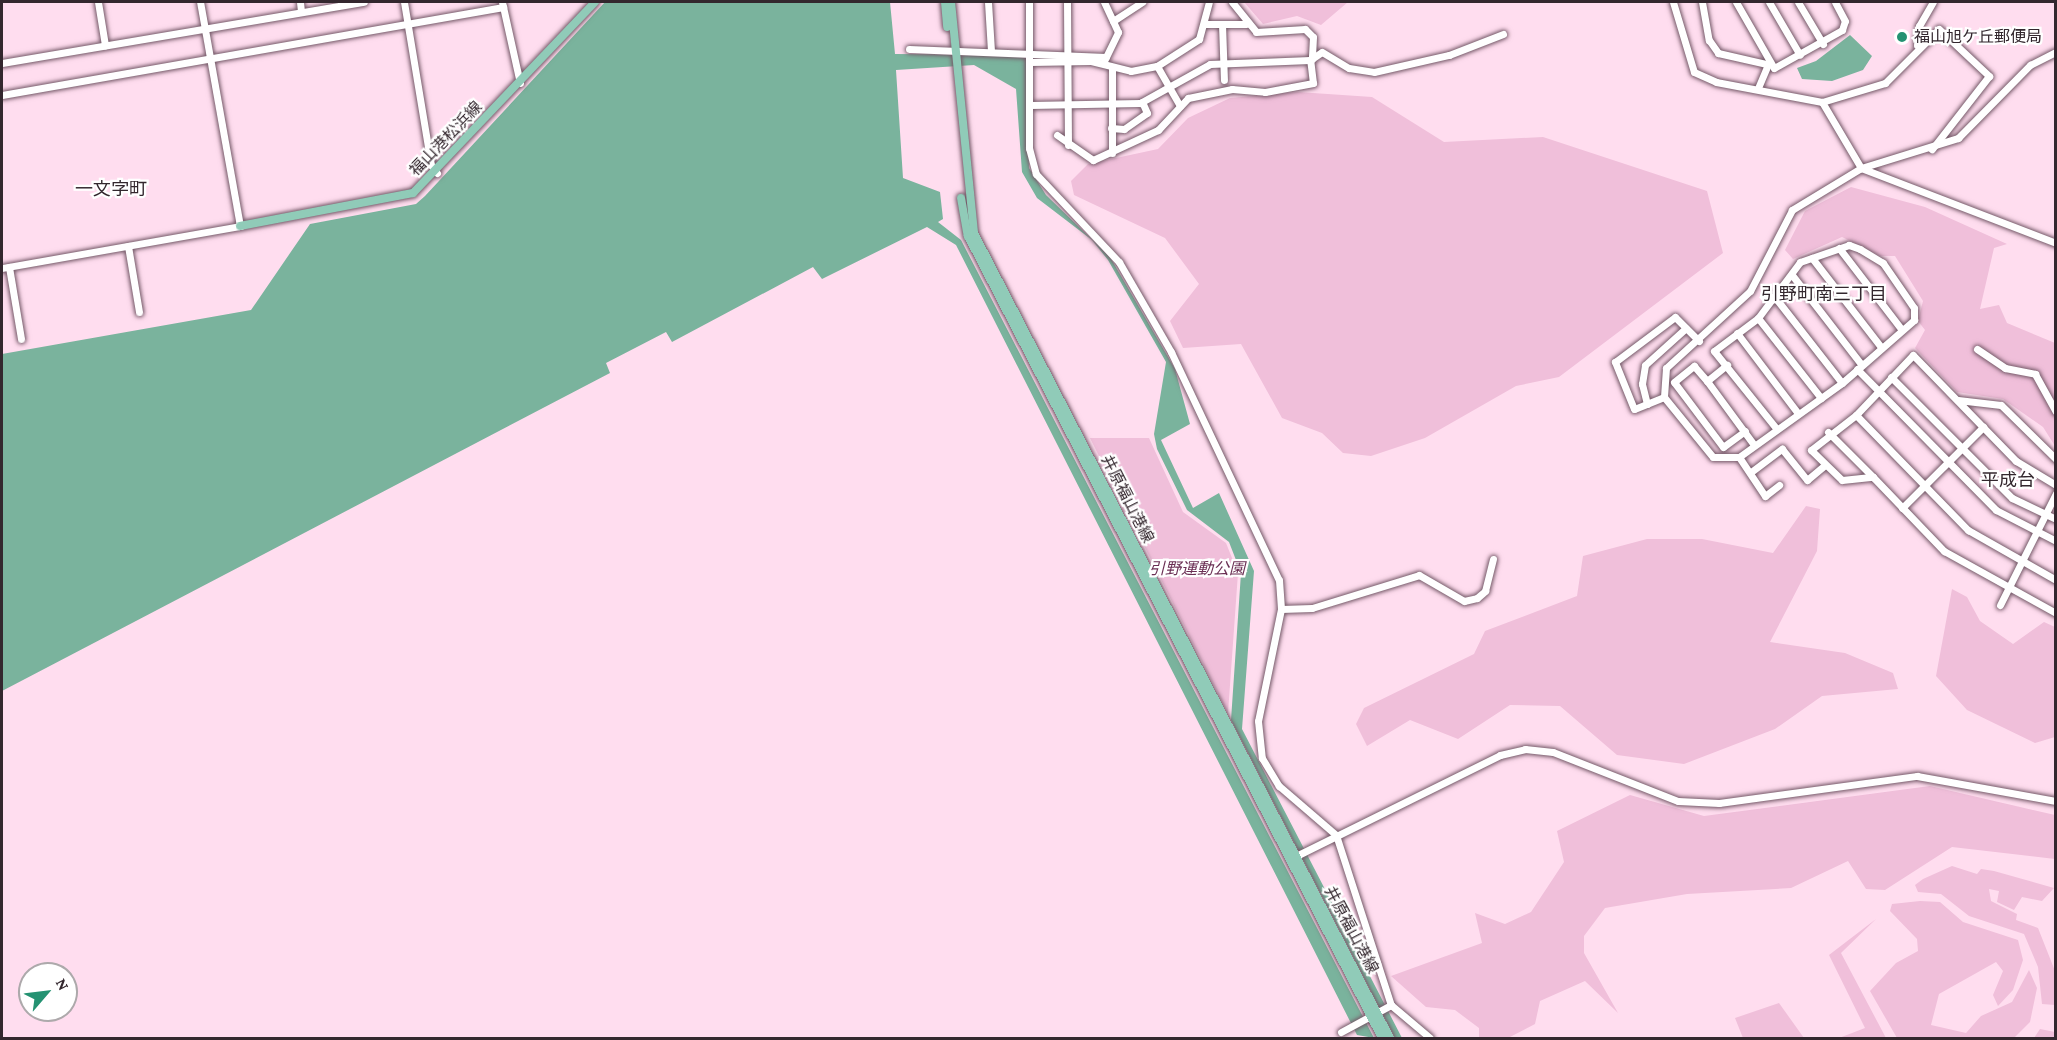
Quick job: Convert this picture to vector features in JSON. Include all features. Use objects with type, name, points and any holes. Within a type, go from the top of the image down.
[{"type":"main road","name":"福山港松浜線","points":[[240,226],[404,197],[437,173],[595,2]]},
{"type":"main road","points":[[945,2],[952,50]]},
{"type":"main road","points":[[951,2],[952,50]]},
{"type":"main road","name":"井原福山港線","points":[[952,50],[968,236],[1247,765],[1373,1015],[1382,1038]]},
{"type":"main road","name":"井原福山港線","points":[[1373,1015],[1390,1038]]},
{"type":"street","points":[[98,2],[105,45]]},
{"type":"street","points":[[21,339],[5,267],[240,226],[200,2]]},
{"type":"street","points":[[300,2],[301,12]]},
{"type":"street","points":[[2,63],[364,2]]},
{"type":"street","points":[[404,2],[431,165],[437,173]]},
{"type":"street","points":[[988,2],[991,51]]},
{"type":"street","points":[[1029,2],[1029,148],[1036,174],[1105,242],[1171,352],[1214,453],[1275,569],[1281,609],[1258,721],[1260,758],[1279,786],[1336,835],[1390,1005],[1430,1038]]},
{"type":"street","points":[[1066,2],[1068,145]]},
{"type":"street","points":[[1104,2],[1118,32],[1104,60]]},
{"type":"street","points":[[1113,21],[1142,2]]},
{"type":"street","points":[[1112,68],[1157,66],[1199,39],[1206,24],[1209,2]]},
{"type":"street","points":[[1057,135],[1068,145],[1093,160],[1158,130],[1188,98],[1232,89],[1265,92],[1313,83],[1312,38],[1305,29],[1256,32],[1246,24],[1232,2]]},
{"type":"street","points":[[1673,2],[1694,72],[1716,82],[1758,88],[1822,102],[1885,83],[1917,45],[1939,29],[1989,76],[1932,149]]},
{"type":"street","points":[[1702,2],[1709,40],[1718,52],[1768,63]]},
{"type":"street","points":[[1736,2],[1768,63],[1774,68],[1823,44],[1842,30],[1845,21],[1838,3]]},
{"type":"street","points":[[1768,2],[1800,55]]},
{"type":"street","points":[[1798,2],[1823,44]]},
{"type":"street","points":[[1917,45],[1918,26],[1933,2]]},
{"type":"street","points":[[2,95],[407,24],[503,4],[520,82]]},
{"type":"street","points":[[1206,24],[1246,24]]},
{"type":"street","points":[[1222,24],[1221,62],[1224,80]]},
{"type":"street","points":[[1030,105],[1142,102],[1221,62],[1311,59],[1322,52],[1350,68],[1374,72],[1449,55],[1503,34]]},
{"type":"street","points":[[909,49],[1030,53],[1104,60],[1112,68],[1112,153]]},
{"type":"street","points":[[1776,428],[1714,351],[1758,318],[1800,262],[1849,245],[1883,263],[1903,286],[1914,320],[1881,346],[1842,383],[1797,412],[1739,457],[1713,457],[1664,397],[1662,376],[1750,291],[1792,210],[1861,168],[1932,149],[1958,138],[2030,65],[2055,52]]},
{"type":"street","points":[[1030,62],[1068,58]]},
{"type":"street","points":[[1758,88],[1768,63]]},
{"type":"street","points":[[1157,66],[1180,106]]},
{"type":"street","points":[[1111,128],[1124,129],[1147,113],[1142,102]]},
{"type":"street","points":[[1822,102],[1861,168],[2055,243]]},
{"type":"street","points":[[128,246],[139,312]]},
{"type":"street","points":[[1839,248],[1902,330]]},
{"type":"street","points":[[1812,258],[1881,346]]},
{"type":"street","points":[[1792,275],[1877,390],[1948,463],[1996,510],[2055,541]]},
{"type":"street","points":[[1774,296],[1842,383]]},
{"type":"street","points":[[1664,397],[1634,409],[1615,362],[1675,317],[1699,341]]},
{"type":"street","points":[[1758,318],[1821,398]]},
{"type":"street","points":[[1647,404],[1645,365],[1686,328]]},
{"type":"street","points":[[1737,333],[1797,412]]},
{"type":"street","points":[[1977,349],[2005,368],[2035,374],[2055,412]]},
{"type":"street","points":[[1873,477],[1842,480],[1811,450],[1828,432],[1856,415],[1877,390],[1913,355],[2026,469],[2055,485]]},
{"type":"street","points":[[1707,381],[1727,365]]},
{"type":"street","points":[[1745,431],[1724,447],[1674,382],[1695,366],[1745,431],[1754,445]]},
{"type":"street","points":[[1892,377],[2012,498],[2055,519]]},
{"type":"street","points":[[1957,400],[2001,405],[2055,459]]},
{"type":"street","points":[[1677,413],[1690,404]]},
{"type":"street","points":[[1856,415],[1968,530],[2055,580]]},
{"type":"street","points":[[1902,508],[1983,428]]},
{"type":"street","points":[[1828,432],[1944,551],[2009,590],[2055,614]]},
{"type":"street","points":[[1750,472],[1782,449],[1807,480],[1825,465]]},
{"type":"street","points":[[1739,457],[1765,496],[1779,485]]},
{"type":"street","points":[[2000,605],[2055,493]]},
{"type":"street","points":[[1281,609],[1312,608],[1419,575],[1464,601],[1477,598],[1485,591],[1493,559]]},
{"type":"street","points":[[1292,858],[1500,755],[1526,750],[1553,752],[1678,801],[1719,803],[1917,776],[2055,801]]},
{"type":"street","points":[[1247,765],[1260,758]]},
{"type":"street","points":[[1341,1032],[1390,1005]]},
{"type":"green space","points":[[1244,2],[1348,2],[1321,25],[1297,16],[1263,24]]},
{"type":"green space","points":[[1298,92],[1372,97],[1444,142],[1543,137],[1707,191],[1723,253],[1559,377],[1516,386],[1425,438],[1371,456],[1343,453],[1322,433],[1282,418],[1241,344],[1183,348],[1170,321],[1199,284],[1165,238],[1074,195],[1071,181],[1088,164],[1158,149],[1188,118],[1230,98]]},
{"type":"green space","points":[[1851,187],[1925,207],[2007,244],[1994,248],[1980,309],[1999,305],[2007,323],[2055,343],[2055,446],[2043,427],[2003,399],[1957,392],[1915,348],[1925,330],[1918,321],[1923,301],[1895,256],[1880,256],[1842,237],[1793,259],[1785,250],[1805,211]]},
{"type":"green space","name":"引野運動公園","points":[[1090,438],[1149,438],[1183,512],[1226,543],[1238,573],[1228,713]]},
{"type":"green space","points":[[1806,506],[1820,509],[1817,551],[1770,642],[1845,653],[1893,673],[1898,689],[1822,696],[1775,729],[1684,764],[1617,755],[1560,706],[1510,705],[1458,739],[1410,720],[1367,746],[1356,724],[1364,708],[1474,654],[1485,631],[1577,596],[1583,556],[1647,539],[1702,539],[1773,553]]},
{"type":"green space","points":[[1952,589],[1967,597],[1980,621],[2013,644],[2044,622],[2055,627],[2055,737],[2035,743],[1967,710],[1936,676]]},
{"type":"green space","points":[[1930,786],[2055,815],[2055,859],[1952,847],[1885,890],[1866,889],[1848,861],[1791,888],[1687,894],[1605,908],[1584,936],[1584,953],[1618,1013],[1585,981],[1540,1001],[1535,1024],[1508,1038],[1479,1038],[1479,1028],[1455,1010],[1426,1007],[1391,976],[1482,943],[1475,913],[1505,924],[1531,912],[1564,862],[1557,831],[1630,795],[1704,816]]},
{"type":"green space","points":[[1952,866],[1977,874],[1981,869],[1994,871],[2054,888],[2042,901],[2022,897],[2014,910],[1997,902],[1999,891],[1989,889],[1991,901],[2017,914],[2016,920],[2038,928],[2055,971],[2055,1005],[2042,1004],[2038,967],[2024,934],[1969,916],[1941,894],[1918,892],[1915,885]]},
{"type":"green space","points":[[1920,901],[1940,902],[1963,922],[2018,940],[2023,960],[2013,990],[1998,1006],[1993,995],[2003,971],[1996,962],[1939,994],[1931,1025],[1966,1033],[1981,1016],[2012,1002],[2029,970],[2037,988],[2030,1022],[2014,1038],[1897,1038],[1870,991],[1896,963],[1918,951],[1917,939],[1890,911],[1892,904]]},
{"type":"green space","points":[[1876,919],[1841,953],[1886,1038],[1839,1038],[1865,1028],[1829,955]]},
{"type":"green space","points":[[1779,1003],[1804,1038],[1743,1038],[1735,1018]]},
{"type":"green space","points":[[2040,1029],[2055,1032],[2055,1038],[2034,1038]]},
{"type":"shaded area","points":[[605,2],[890,2],[895,54],[1026,55],[1029,168],[1046,195],[1110,257],[1175,369],[1190,424],[1161,440],[1193,508],[1219,493],[1254,571],[1242,729],[1402,1038],[1395,1038],[1231,720],[1241,573],[1229,542],[1187,510],[1157,449],[1154,434],[1166,362],[1108,260],[1092,240],[1037,198],[1022,172],[1016,89],[974,65],[896,70],[903,178],[940,192],[943,219],[938,222],[961,240],[1374,1038],[1357,1035],[956,245],[927,227],[822,279],[813,267],[672,342],[666,332],[606,363],[610,373],[2,691],[2,354],[251,310],[310,224],[416,204]]},
{"type":"shaded area","points":[[1850,35],[1872,56],[1863,70],[1832,81],[1802,79],[1797,68],[1816,61]]},
{"type":"place","name":"福山旭ケ丘郵便局","points":[[1902,37]]},
{"type":"district","name":"一文字町","points":[[111,189]]},
{"type":"district","name":"引野町南三丁目","points":[[1824,294]]},
{"type":"district","name":"平成台","points":[[2008,480]]}]
